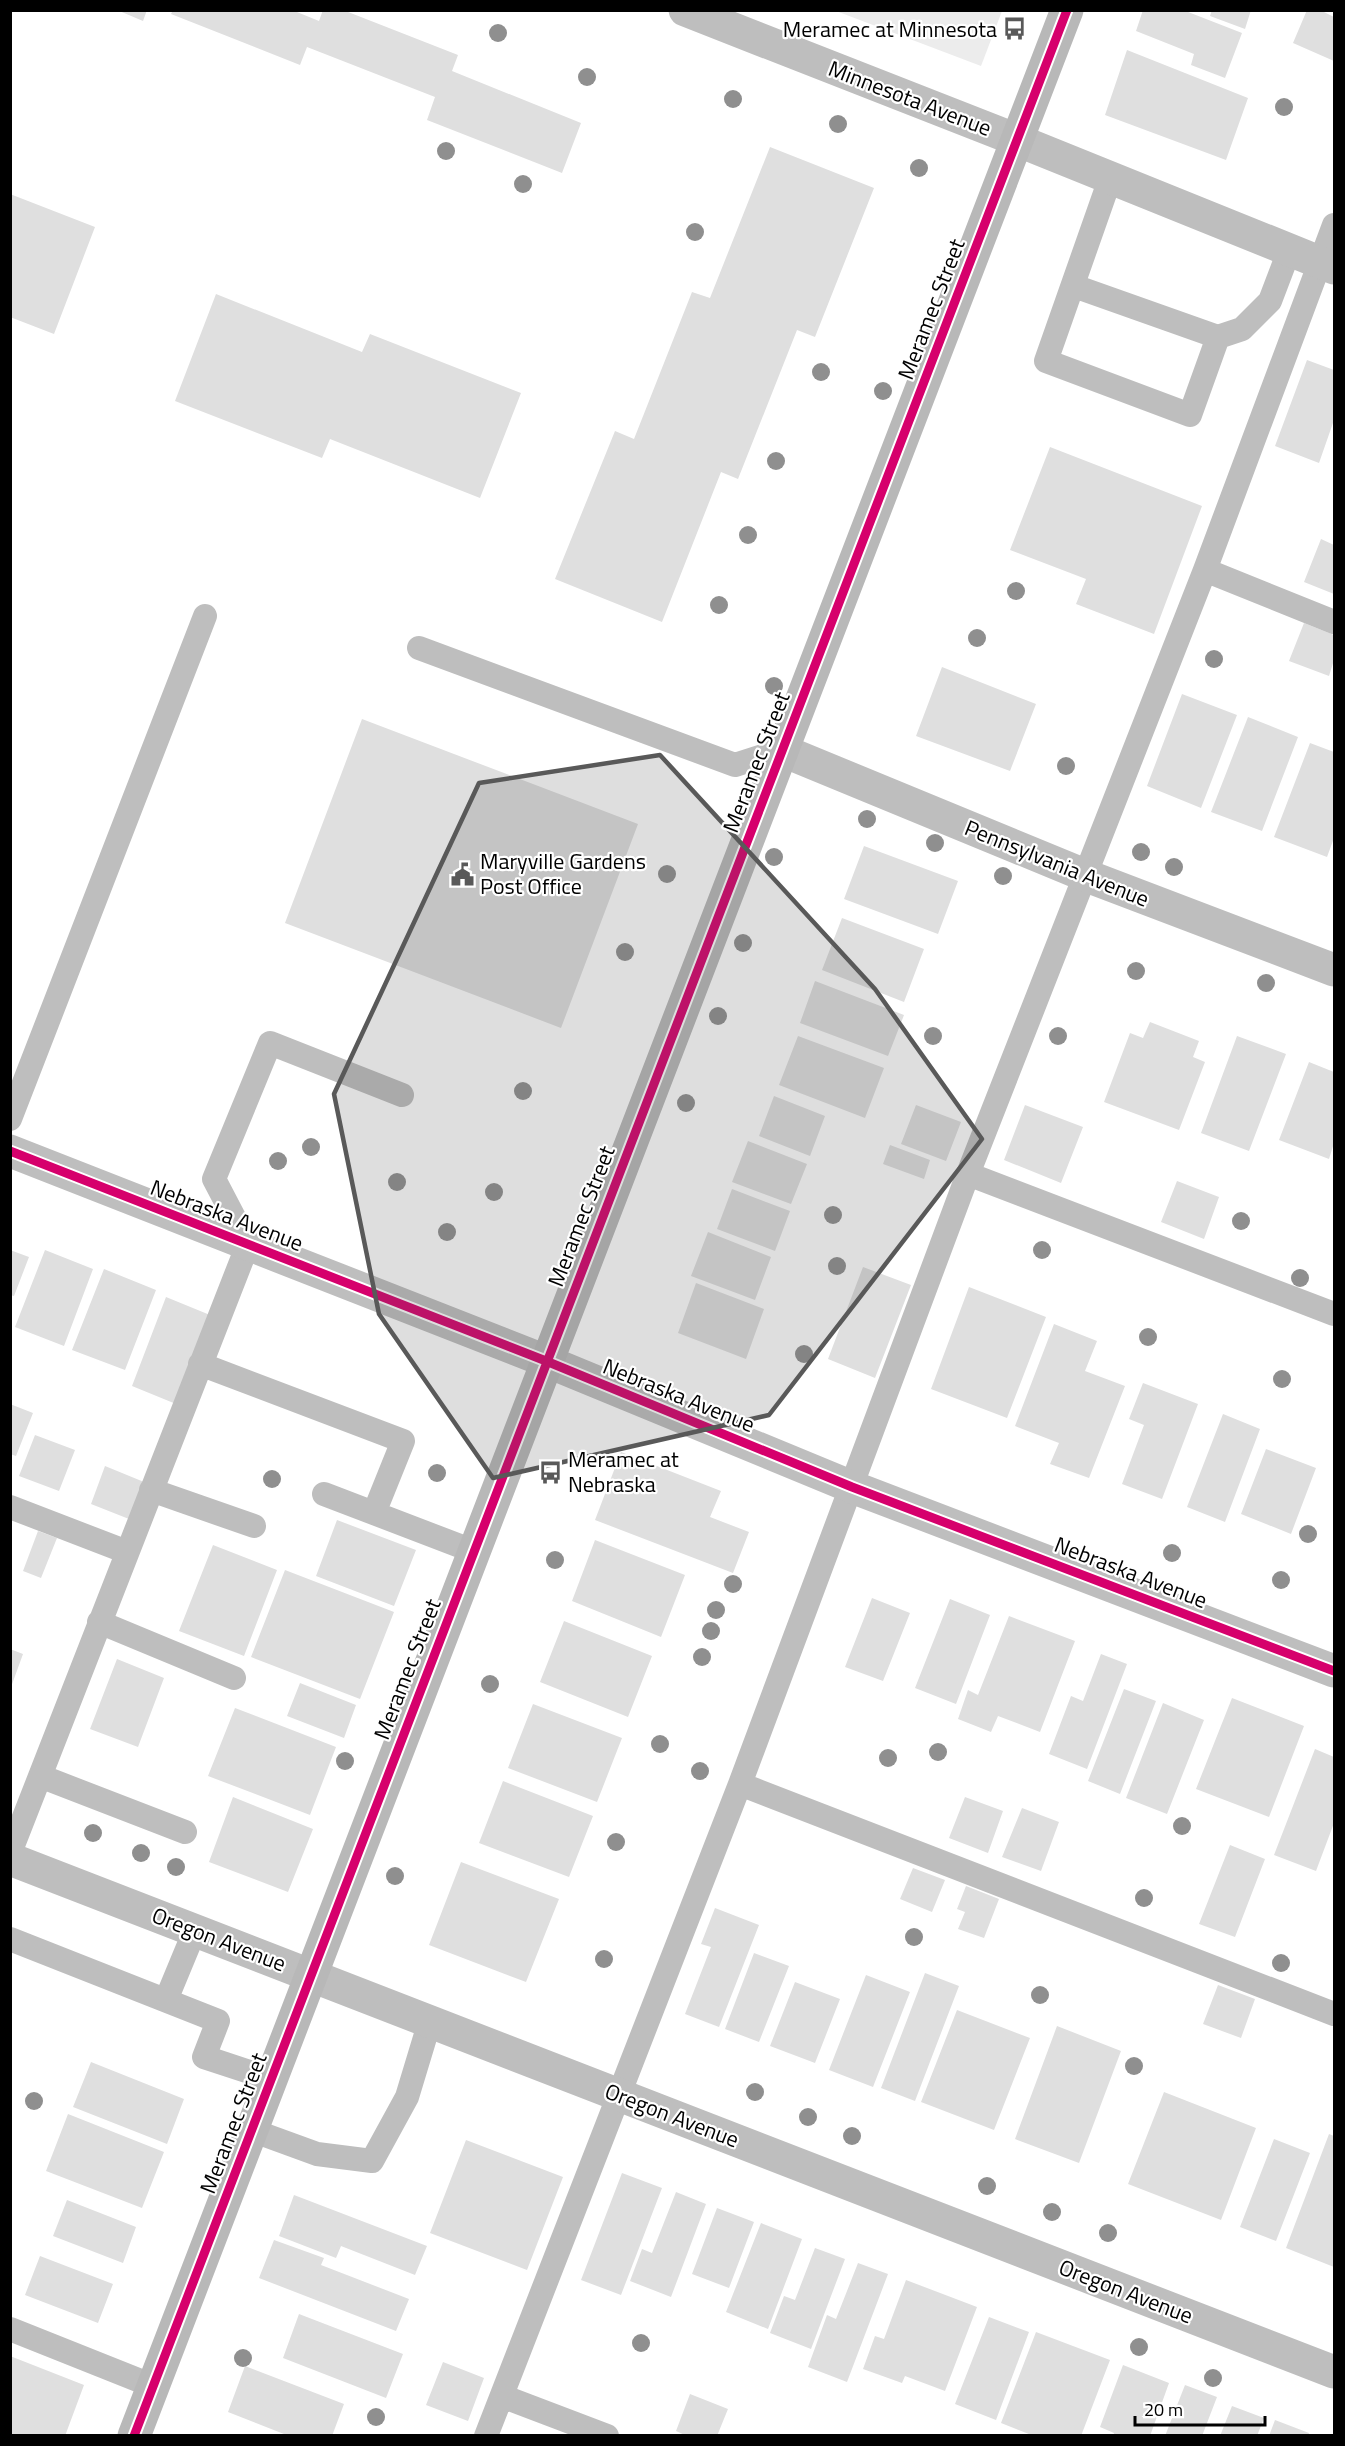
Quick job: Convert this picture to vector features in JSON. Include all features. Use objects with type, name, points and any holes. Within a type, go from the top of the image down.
[{"type":"street","name":"Minnesota Avenue","points":[[685,10],[1327,265]]},
{"type":"street","name":"Meramec Street","points":[[134,2436],[1067,10]]},
{"type":"street","name":"Pennsylvania Avenue","points":[[782,750],[1087,876],[1335,970]]},
{"type":"street","name":"Nebraska Avenue","points":[[10,1151],[546,1361],[852,1487],[1335,1671]]},
{"type":"street","name":"Oregon Avenue","points":[[10,1858],[1335,2372]]},
{"type":"lane","points":[[1110,179],[1046,360],[1190,415],[1218,337]]},
{"type":"lane","points":[[486,2436],[740,1784],[968,1174],[1327,265],[1335,225]]},
{"type":"lane","points":[[1074,286],[1218,337],[1242,329],[1269,302],[1289,251]]},
{"type":"lane","points":[[1205,570],[1335,622]]},
{"type":"lane","points":[[10,1119],[206,616]]},
{"type":"lane","points":[[419,648],[735,765],[782,750]]},
{"type":"lane","points":[[10,1853],[248,1244],[214,1179],[270,1043],[402,1095]]},
{"type":"lane","points":[[968,1174],[1335,1314]]},
{"type":"lane","points":[[200,1364],[403,1441],[374,1513]]},
{"type":"lane","points":[[151,1490],[254,1526]]},
{"type":"lane","points":[[324,1494],[473,1551]]},
{"type":"lane","points":[[10,1507],[127,1552]]},
{"type":"lane","points":[[99,1622],[234,1678]]},
{"type":"lane","points":[[40,1776],[185,1832]]},
{"type":"lane","points":[[740,1784],[1335,2014]]},
{"type":"lane","points":[[166,2000],[195,1930]]},
{"type":"lane","points":[[10,1939],[218,2021],[204,2058],[271,2079]]},
{"type":"lane","points":[[251,2130],[317,2154],[372,2161],[407,2097],[430,2021]]},
{"type":"lane","points":[[10,2329],[153,2386]]},
{"type":"lane","points":[[502,2396],[607,2436]]},
{"type":"highlighted area","points":[[660,755],[875,989],[982,1139],[769,1415],[493,1478],[379,1314],[334,1094],[479,783]]},
{"type":"shaded area","points":[[836,11],[1002,11],[981,66]]},
{"type":"building","points":[[117,10],[147,10],[143,21]]},
{"type":"building","points":[[173,10],[292,10],[319,21],[323,10],[343,10],[458,55],[452,71],[581,123],[562,173],[427,120],[435,97],[307,47],[300,65],[171,14]]},
{"type":"building","points":[[1143,10],[1183,10],[1242,33],[1225,78],[1191,65],[1194,54],[1136,31]]},
{"type":"building","points":[[1212,10],[1251,10],[1245,29],[1210,16]]},
{"type":"building","points":[[1307,10],[1320,10],[1334,17],[1334,61],[1293,43]]},
{"type":"building","points":[[1127,50],[1248,98],[1226,160],[1105,115]]},
{"type":"building","points":[[770,147],[874,188],[815,337],[797,330],[738,479],[721,472],[662,622],[555,579],[615,431],[634,439],[692,292],[710,298]]},
{"type":"building","points":[[10,194],[95,227],[54,334],[10,317]]},
{"type":"building","points":[[216,294],[362,352],[370,334],[521,393],[480,498],[330,439],[322,458],[175,401]]},
{"type":"building","points":[[1307,360],[1334,370],[1334,420],[1319,463],[1275,446]]},
{"type":"building","points":[[1050,447],[1202,506],[1154,634],[1076,604],[1086,579],[1010,550]]},
{"type":"building","points":[[1321,539],[1334,545],[1334,594],[1304,582]]},
{"type":"building","points":[[1304,623],[1334,635],[1334,660],[1329,676],[1289,661]]},
{"type":"building","points":[[942,667],[1036,704],[1010,771],[916,736]]},
{"type":"building","points":[[1182,694],[1237,715],[1201,808],[1147,786]]},
{"type":"building","points":[[1248,717],[1298,737],[1262,831],[1211,812]]},
{"type":"building","name":"Maryville Gardens Post Office","points":[[362,719],[638,824],[561,1028],[285,923]]},
{"type":"building","points":[[1310,743],[1334,752],[1334,838],[1327,857],[1274,837]]},
{"type":"building","points":[[864,846],[958,881],[938,934],[844,899]]},
{"type":"building","points":[[842,918],[924,949],[904,1002],[822,970]]},
{"type":"building","points":[[815,981],[904,1015],[888,1056],[800,1023]]},
{"type":"building","points":[[1150,1022],[1199,1041],[1193,1057],[1205,1062],[1179,1130],[1104,1102],[1130,1033],[1143,1038]]},
{"type":"building","points":[[798,1036],[884,1068],[865,1118],[779,1085]]},
{"type":"building","points":[[1237,1036],[1286,1054],[1249,1151],[1201,1133]]},
{"type":"building","points":[[1309,1062],[1334,1072],[1334,1143],[1329,1159],[1279,1140]]},
{"type":"building","points":[[774,1096],[825,1116],[810,1156],[759,1136]]},
{"type":"building","points":[[916,1105],[961,1122],[946,1161],[901,1144]]},
{"type":"building","points":[[1025,1105],[1083,1127],[1061,1183],[1004,1160]]},
{"type":"building","points":[[748,1141],[807,1164],[791,1204],[732,1182]]},
{"type":"building","points":[[890,1145],[930,1160],[924,1179],[883,1164]]},
{"type":"building","points":[[1177,1181],[1219,1197],[1204,1239],[1161,1222]]},
{"type":"building","points":[[732,1189],[790,1211],[775,1251],[717,1229]]},
{"type":"building","points":[[708,1232],[771,1257],[755,1300],[691,1276]]},
{"type":"building","points":[[10,1250],[29,1257],[14,1296],[10,1295]]},
{"type":"building","points":[[45,1250],[93,1269],[64,1346],[15,1327]]},
{"type":"building","points":[[863,1267],[911,1285],[875,1378],[828,1359]]},
{"type":"building","points":[[104,1269],[156,1290],[125,1370],[72,1350]]},
{"type":"building","points":[[696,1283],[764,1309],[746,1359],[678,1333]]},
{"type":"building","points":[[969,1287],[1046,1317],[1007,1418],[931,1389]]},
{"type":"building","points":[[166,1297],[210,1315],[176,1404],[132,1386]]},
{"type":"building","points":[[1054,1324],[1097,1341],[1085,1371],[1125,1386],[1089,1478],[1050,1464],[1059,1443],[1015,1426]]},
{"type":"building","points":[[1143,1383],[1198,1404],[1162,1499],[1122,1484],[1144,1425],[1129,1419]]},
{"type":"building","points":[[10,1404],[33,1413],[16,1456],[10,1454]]},
{"type":"building","points":[[1223,1414],[1260,1429],[1225,1522],[1187,1507]]},
{"type":"building","points":[[35,1435],[75,1450],[59,1491],[19,1476]]},
{"type":"building","points":[[1266,1449],[1316,1468],[1291,1534],[1241,1514]]},
{"type":"building","points":[[621,1452],[721,1491],[710,1517],[749,1532],[733,1573],[595,1520]]},
{"type":"building","points":[[105,1466],[144,1482],[129,1519],[91,1504]]},
{"type":"building","points":[[337,1520],[416,1550],[394,1606],[316,1576]]},
{"type":"building","points":[[38,1531],[57,1538],[41,1578],[23,1571]]},
{"type":"building","points":[[595,1540],[685,1575],[661,1637],[572,1601]]},
{"type":"building","points":[[213,1545],[277,1570],[244,1656],[179,1631]]},
{"type":"building","points":[[285,1570],[394,1612],[360,1699],[251,1657]]},
{"type":"building","points":[[872,1598],[910,1613],[883,1681],[845,1667]]},
{"type":"building","points":[[950,1599],[990,1615],[956,1704],[915,1688]]},
{"type":"building","points":[[1009,1616],[1075,1641],[1040,1732],[998,1716],[991,1732],[958,1719],[968,1690],[978,1695]]},
{"type":"building","points":[[564,1621],[652,1656],[628,1717],[540,1682]]},
{"type":"building","points":[[10,1649],[23,1654],[11,1687],[10,1687]]},
{"type":"building","points":[[1101,1654],[1127,1664],[1087,1769],[1049,1754],[1071,1696],[1083,1701]]},
{"type":"building","points":[[117,1659],[164,1678],[138,1747],[90,1729]]},
{"type":"building","points":[[300,1683],[356,1705],[344,1738],[287,1716]]},
{"type":"building","points":[[1124,1689],[1156,1701],[1120,1794],[1088,1781]]},
{"type":"building","points":[[1232,1698],[1304,1726],[1269,1817],[1196,1789]]},
{"type":"building","points":[[1163,1703],[1204,1720],[1167,1814],[1126,1798]]},
{"type":"building","points":[[533,1704],[622,1738],[597,1802],[508,1768]]},
{"type":"building","points":[[235,1708],[336,1747],[310,1815],[208,1776]]},
{"type":"building","points":[[1315,1749],[1334,1757],[1334,1823],[1316,1871],[1274,1855]]},
{"type":"building","points":[[503,1781],[593,1816],[569,1877],[479,1843]]},
{"type":"building","points":[[233,1797],[313,1829],[288,1892],[209,1862]]},
{"type":"building","points":[[965,1797],[1003,1811],[988,1853],[949,1838]]},
{"type":"building","points":[[1022,1808],[1059,1822],[1041,1871],[1002,1857]]},
{"type":"building","points":[[1230,1845],[1265,1859],[1235,1937],[1199,1924]]},
{"type":"building","points":[[461,1862],[559,1899],[526,1982],[429,1945]]},
{"type":"building","points":[[913,1868],[945,1880],[932,1912],[900,1899]]},
{"type":"building","points":[[966,1886],[999,1899],[984,1938],[958,1929],[965,1912],[957,1909]]},
{"type":"building","points":[[715,1908],[759,1925],[719,2027],[685,2014],[711,1947],[701,1944]]},
{"type":"building","points":[[754,1953],[789,1966],[759,2042],[725,2029]]},
{"type":"building","points":[[925,1973],[959,1986],[915,2101],[881,2088]]},
{"type":"building","points":[[866,1975],[910,1992],[873,2087],[829,2070]]},
{"type":"building","points":[[795,1982],[840,1999],[815,2063],[770,2046]]},
{"type":"building","points":[[1218,1985],[1255,1999],[1241,2038],[1203,2024]]},
{"type":"building","points":[[957,2010],[1030,2038],[994,2130],[921,2102]]},
{"type":"building","points":[[1057,2026],[1121,2051],[1079,2163],[1015,2139]]},
{"type":"building","points":[[91,2062],[184,2099],[167,2144],[73,2107]]},
{"type":"building","points":[[1164,2092],[1256,2128],[1221,2220],[1128,2184]]},
{"type":"building","points":[[68,2114],[164,2152],[142,2208],[46,2171]]},
{"type":"building","points":[[1329,2134],[1334,2136],[1334,2267],[1286,2248]]},
{"type":"building","points":[[1274,2139],[1310,2153],[1276,2241],[1240,2227]]},
{"type":"building","points":[[466,2140],[563,2177],[527,2270],[430,2233]]},
{"type":"building","points":[[622,2173],[662,2188],[621,2295],[581,2280]]},
{"type":"building","points":[[676,2192],[706,2204],[671,2297],[630,2281],[642,2249],[652,2253]]},
{"type":"building","points":[[294,2195],[427,2246],[415,2275],[341,2246],[336,2258],[279,2236]]},
{"type":"building","points":[[67,2200],[136,2227],[123,2263],[53,2236]]},
{"type":"building","points":[[717,2208],[754,2222],[729,2288],[692,2274]]},
{"type":"building","points":[[761,2223],[802,2239],[768,2329],[726,2312]]},
{"type":"building","points":[[274,2240],[324,2258],[321,2265],[409,2299],[396,2331],[259,2278]]},
{"type":"building","points":[[815,2248],[845,2259],[811,2349],[770,2333],[784,2296],[795,2300]]},
{"type":"building","points":[[40,2256],[113,2284],[98,2323],[25,2295]]},
{"type":"building","points":[[858,2263],[888,2274],[847,2382],[808,2367],[827,2315],[836,2319]]},
{"type":"building","points":[[906,2280],[977,2307],[945,2391],[905,2376],[902,2383],[863,2369],[875,2336],[884,2339]]},
{"type":"building","points":[[299,2314],[403,2354],[386,2398],[283,2358]]},
{"type":"building","points":[[989,2317],[1029,2332],[996,2420],[955,2404]]},
{"type":"building","points":[[1036,2332],[1110,2360],[1081,2436],[1034,2436],[1001,2423]]},
{"type":"building","points":[[10,2356],[84,2385],[65,2436],[10,2436]]},
{"type":"building","points":[[443,2362],[484,2378],[468,2421],[426,2405]]},
{"type":"building","points":[[1123,2365],[1169,2383],[1150,2436],[1113,2436],[1114,2433],[1100,2427]]},
{"type":"building","points":[[245,2366],[344,2404],[332,2436],[289,2436],[228,2412]]},
{"type":"building","points":[[1185,2385],[1217,2397],[1202,2436],[1165,2436]]},
{"type":"building","points":[[690,2394],[728,2409],[717,2436],[687,2436],[676,2431]]},
{"type":"building","points":[[1232,2406],[1264,2418],[1257,2436],[1220,2436]]},
{"type":"building","points":[[1275,2420],[1309,2433],[1308,2436],[1269,2436]]},
{"type":"cycle path","points":[[134,2436],[1067,10]]},
{"type":"cycle path","points":[[10,1151],[546,1361],[852,1487],[1334,1671]]},
{"type":"place","name":"Meramec at Minnesota","points":[[1015,29]]},
{"type":"place","name":"Maryville Gardens Post Office","points":[[462,874]]},
{"type":"place","name":"Meramec at Nebraska","points":[[550,1472]]}]
